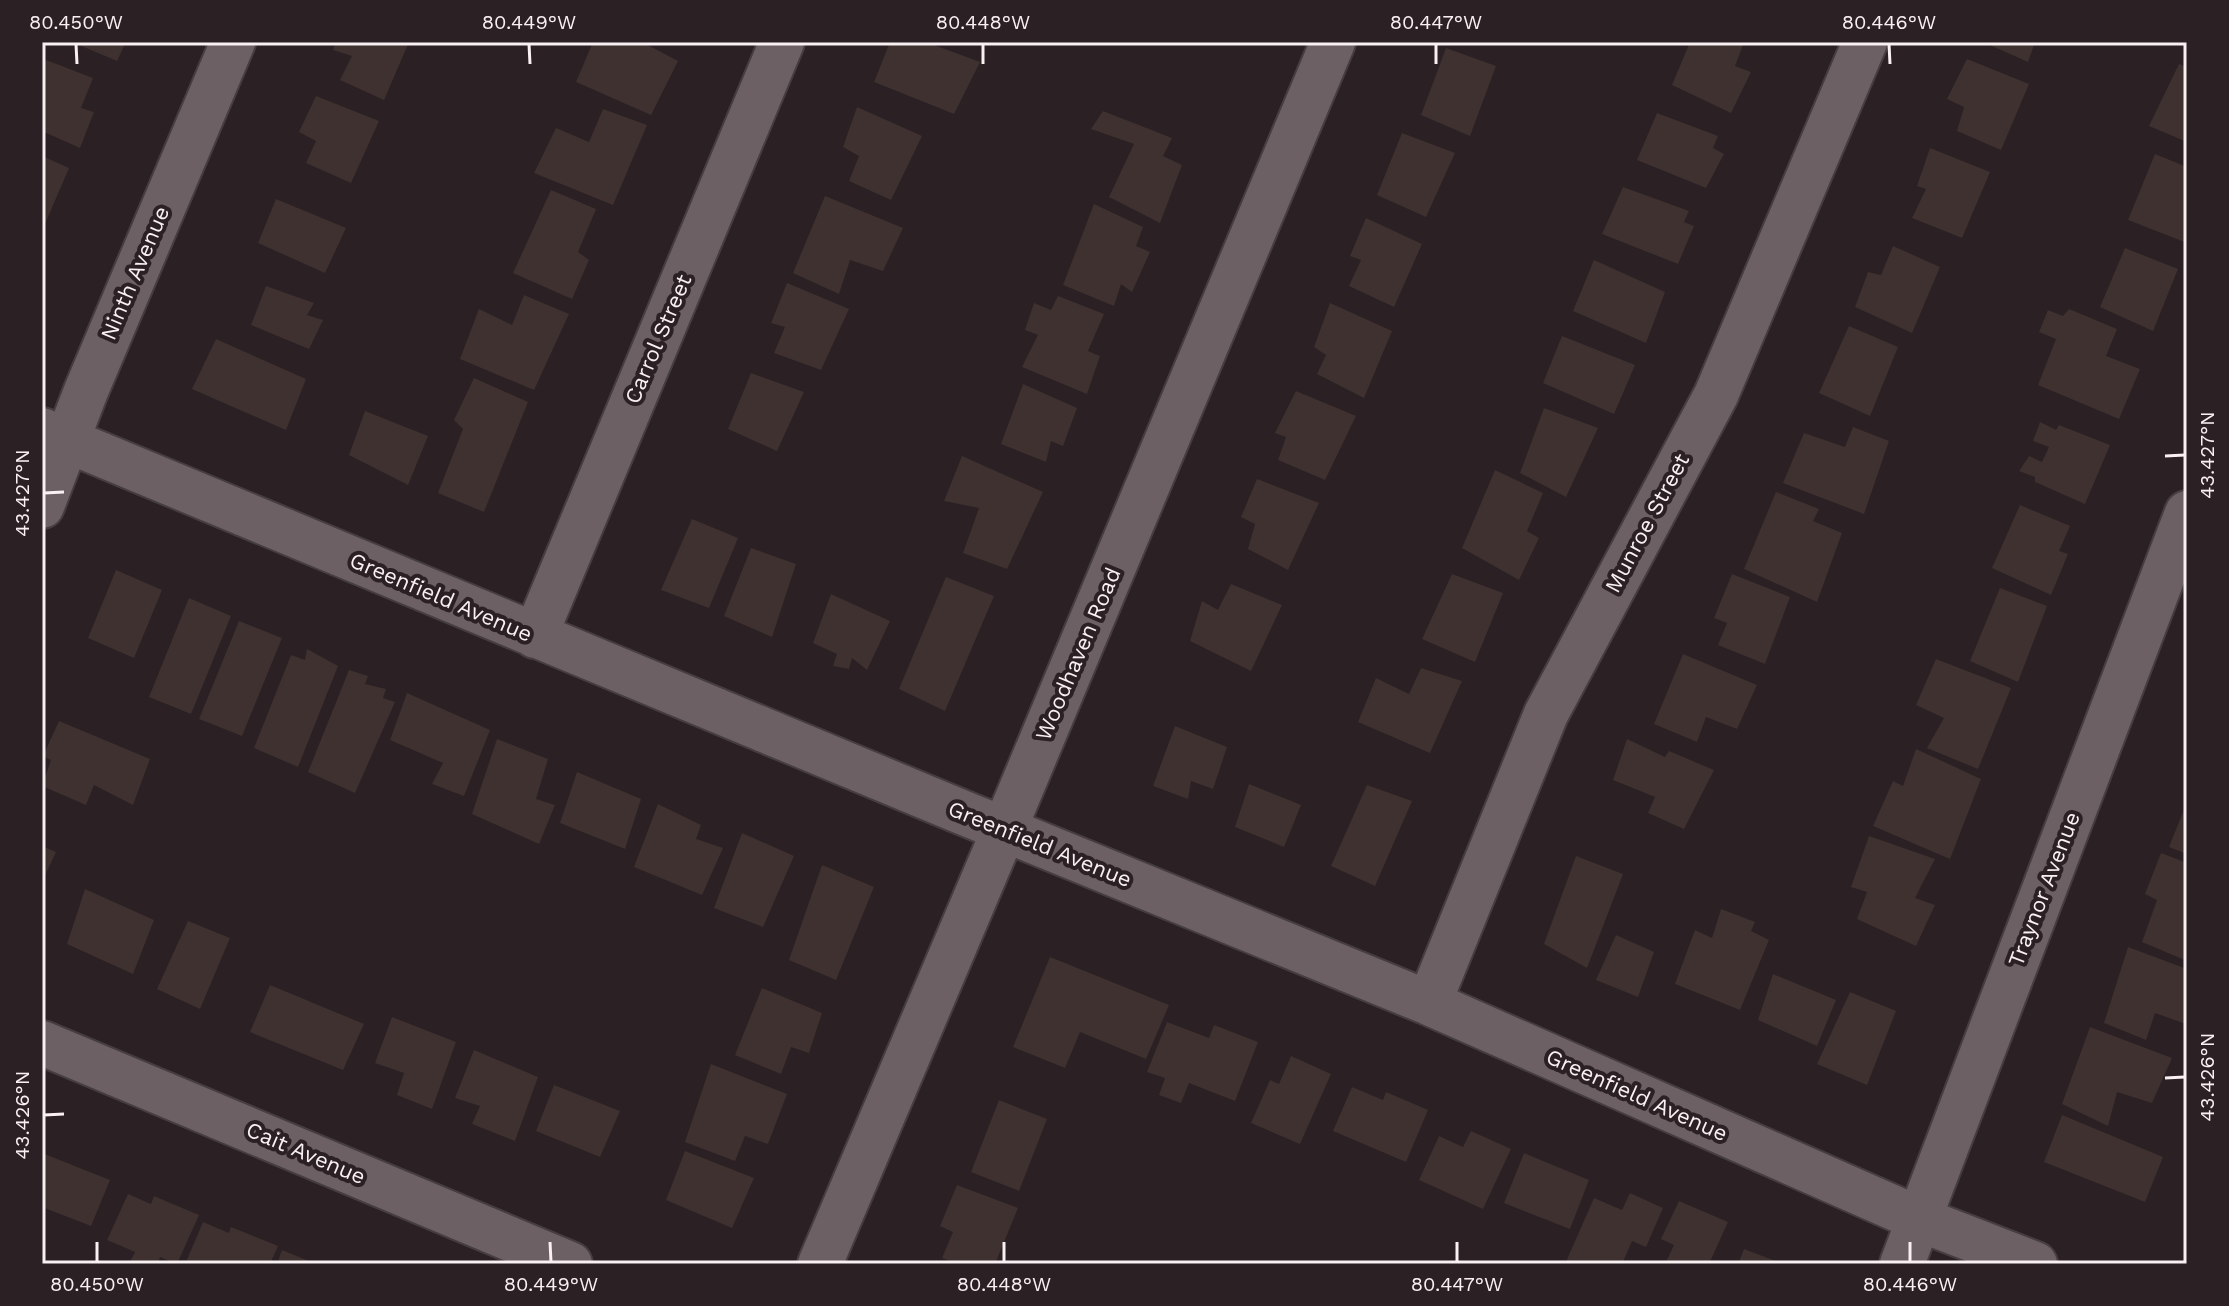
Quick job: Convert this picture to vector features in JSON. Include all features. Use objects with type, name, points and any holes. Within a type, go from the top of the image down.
[{"type":"street","name":"Ninth Avenue","points":[[42,506],[54,435],[233,42]]},
{"type":"street","name":"Carrol Street","points":[[535,636],[782,42]]},
{"type":"street","name":"Woodhaven Road","points":[[820,1264],[1333,42]]},
{"type":"street","name":"Munroe Street","points":[[1429,1003],[1546,714],[1716,395],[1865,42]]},
{"type":"street","name":"Greenfield Avenue","points":[[54,435],[1429,1003],[1919,1219],[2035,1264]]},
{"type":"street","name":"Traynor Avenue","points":[[1902,1264],[2187,513]]},
{"type":"street","name":"Cait Avenue","points":[[42,1043],[570,1264]]},
{"type":"building","points":[[72,42],[126,42],[117,61]]},
{"type":"building","points":[[336,42],[409,42],[384,100],[340,80],[352,56],[333,50]]},
{"type":"building","points":[[593,42],[642,42],[678,61],[651,115],[576,82]]},
{"type":"building","points":[[890,42],[926,42],[980,62],[954,114],[874,82]]},
{"type":"building","points":[[1690,42],[1736,42],[1743,45],[1735,66],[1751,72],[1731,113],[1672,85]]},
{"type":"building","points":[[1983,42],[2035,42],[2028,62]]},
{"type":"building","points":[[1446,48],[1496,66],[1470,136],[1421,115]]},
{"type":"building","points":[[1967,59],[2029,84],[2001,150],[1957,131],[1964,107],[1947,99]]},
{"type":"building","points":[[46,60],[93,78],[81,108],[94,112],[80,148],[42,131],[42,68]]},
{"type":"building","points":[[2179,64],[2187,67],[2187,142],[2149,126]]},
{"type":"building","points":[[316,96],[379,121],[351,183],[306,163],[316,141],[299,132]]},
{"type":"building","points":[[857,107],[922,136],[891,200],[849,181],[859,156],[843,147]]},
{"type":"building","points":[[603,109],[647,125],[613,205],[534,173],[556,128],[589,142]]},
{"type":"building","points":[[1103,111],[1172,138],[1163,156],[1182,165],[1160,223],[1109,197],[1134,144],[1091,129]]},
{"type":"building","points":[[1657,113],[1718,136],[1713,148],[1724,154],[1706,188],[1637,160]]},
{"type":"building","points":[[1402,133],[1455,153],[1426,217],[1377,195]]},
{"type":"building","points":[[1930,148],[1990,172],[1962,238],[1912,218],[1926,189],[1917,186]]},
{"type":"building","points":[[2155,154],[2187,167],[2187,243],[2128,220]]},
{"type":"building","points":[[42,156],[69,168],[42,231]]},
{"type":"building","points":[[1623,187],[1689,211],[1684,222],[1694,226],[1678,264],[1602,234]]},
{"type":"building","points":[[551,190],[596,209],[578,252],[589,260],[572,299],[513,273]]},
{"type":"building","points":[[825,196],[903,228],[883,271],[850,260],[839,294],[793,273]]},
{"type":"building","points":[[276,199],[346,228],[325,273],[258,243]]},
{"type":"building","points":[[1094,204],[1143,227],[1136,246],[1150,252],[1132,292],[1121,284],[1114,306],[1063,285]]},
{"type":"building","points":[[1366,218],[1422,244],[1394,307],[1349,286],[1361,260],[1350,256]]},
{"type":"building","points":[[1893,246],[1940,267],[1912,333],[1855,307],[1868,272],[1881,275]]},
{"type":"building","points":[[2125,248],[2178,269],[2153,331],[2100,307]]},
{"type":"building","points":[[1594,260],[1665,292],[1646,343],[1573,311]]},
{"type":"building","points":[[787,283],[849,309],[821,370],[774,353],[785,327],[771,323]]},
{"type":"building","points":[[266,286],[314,303],[307,315],[323,320],[309,349],[251,325]]},
{"type":"building","points":[[524,295],[569,314],[534,390],[460,359],[479,309],[512,325]]},
{"type":"building","points":[[1058,296],[1104,314],[1088,351],[1100,356],[1087,394],[1022,367],[1038,335],[1025,330],[1034,303],[1051,310]]},
{"type":"building","points":[[1330,303],[1392,331],[1364,398],[1317,374],[1326,355],[1314,347]]},
{"type":"building","points":[[2069,309],[2117,329],[2106,356],[2140,369],[2119,419],[2038,385],[2056,339],[2039,332],[2048,310],[2063,316]]},
{"type":"building","points":[[1849,326],[1898,347],[1870,416],[1819,393]]},
{"type":"building","points":[[1562,336],[1635,365],[1614,414],[1543,383]]},
{"type":"building","points":[[216,339],[306,379],[286,430],[192,389]]},
{"type":"building","points":[[751,373],[804,392],[777,451],[728,429]]},
{"type":"building","points":[[474,378],[528,402],[484,512],[438,493],[463,429],[454,420]]},
{"type":"building","points":[[1023,384],[1077,408],[1063,446],[1051,441],[1046,462],[1001,444]]},
{"type":"building","points":[[1296,391],[1356,416],[1325,480],[1278,460],[1286,437],[1275,433]]},
{"type":"building","points":[[1544,408],[1598,428],[1566,497],[1520,473]]},
{"type":"building","points":[[365,411],[428,436],[408,485],[349,455]]},
{"type":"building","points":[[2040,422],[2056,430],[2059,425],[2110,445],[2085,504],[2035,482],[2035,477],[2019,471],[2029,456],[2042,462],[2049,447],[2033,441]]},
{"type":"building","points":[[1853,427],[1889,441],[1864,514],[1783,483],[1804,433],[1845,447]]},
{"type":"building","points":[[962,456],[1043,492],[1007,569],[963,553],[979,508],[944,501]]},
{"type":"building","points":[[1495,470],[1543,493],[1527,531],[1539,538],[1519,580],[1462,548]]},
{"type":"building","points":[[1257,479],[1319,503],[1288,570],[1248,549],[1255,524],[1241,517]]},
{"type":"building","points":[[1776,492],[1819,509],[1813,521],[1842,533],[1817,602],[1744,569]]},
{"type":"building","points":[[2020,505],[2070,526],[2059,551],[2068,554],[2051,595],[1992,568]]},
{"type":"building","points":[[692,519],[738,538],[709,608],[661,590]]},
{"type":"building","points":[[751,548],[796,564],[772,637],[724,616]]},
{"type":"building","points":[[116,570],[162,590],[134,658],[88,638]]},
{"type":"building","points":[[1452,574],[1503,593],[1475,662],[1422,639]]},
{"type":"building","points":[[1732,574],[1790,597],[1765,664],[1718,645],[1727,623],[1714,618]]},
{"type":"building","points":[[946,577],[994,596],[945,711],[899,689]]},
{"type":"building","points":[[1231,584],[1282,605],[1251,671],[1190,641],[1202,601],[1218,610]]},
{"type":"building","points":[[2000,588],[2047,606],[2018,682],[1970,661]]},
{"type":"building","points":[[831,594],[890,621],[867,670],[852,658],[849,669],[833,666],[837,654],[813,643]]},
{"type":"building","points":[[189,598],[231,616],[191,714],[149,697]]},
{"type":"building","points":[[239,621],[282,638],[242,736],[199,719]]},
{"type":"building","points":[[307,649],[338,666],[298,767],[254,748],[291,655],[305,660]]},
{"type":"building","points":[[1683,654],[1757,685],[1737,729],[1706,717],[1697,742],[1654,724]]},
{"type":"building","points":[[1936,659],[2011,688],[1978,769],[1927,748],[1944,718],[1916,705]]},
{"type":"building","points":[[1421,668],[1462,681],[1430,753],[1358,722],[1376,678],[1409,694]]},
{"type":"building","points":[[349,670],[368,676],[365,684],[386,689],[383,698],[395,702],[355,793],[308,772]]},
{"type":"building","points":[[407,693],[490,730],[464,796],[432,784],[443,763],[390,740]]},
{"type":"building","points":[[59,721],[150,759],[133,805],[94,785],[86,805],[42,786],[51,760],[43,756]]},
{"type":"building","points":[[1175,726],[1227,747],[1213,789],[1191,781],[1188,799],[1153,786]]},
{"type":"building","points":[[497,739],[548,759],[536,799],[555,805],[539,844],[472,814]]},
{"type":"building","points":[[1627,739],[1665,757],[1669,751],[1714,770],[1684,829],[1648,813],[1655,797],[1613,780]]},
{"type":"building","points":[[1916,749],[1981,779],[1950,859],[1873,826],[1893,781],[1903,786]]},
{"type":"building","points":[[577,772],[641,799],[625,849],[560,823]]},
{"type":"building","points":[[1249,784],[1301,805],[1284,847],[1235,827]]},
{"type":"building","points":[[1367,785],[1412,801],[1375,886],[1331,866]]},
{"type":"building","points":[[2187,802],[2187,854],[2169,847]]},
{"type":"building","points":[[658,804],[701,825],[696,839],[723,848],[702,895],[634,867]]},
{"type":"building","points":[[742,833],[794,856],[763,927],[714,908]]},
{"type":"building","points":[[1869,836],[1935,859],[1915,898],[1935,905],[1916,946],[1857,919],[1867,892],[1851,887]]},
{"type":"building","points":[[42,846],[56,852],[42,882]]},
{"type":"building","points":[[2161,853],[2187,863],[2187,961],[2142,942],[2157,900],[2145,894]]},
{"type":"building","points":[[1576,856],[1623,874],[1587,968],[1544,944]]},
{"type":"building","points":[[822,865],[874,887],[836,980],[789,960]]},
{"type":"building","points":[[85,889],[154,920],[133,974],[67,944]]},
{"type":"building","points":[[1721,909],[1755,922],[1751,931],[1769,940],[1740,1010],[1675,984],[1695,930],[1712,938]]},
{"type":"building","points":[[188,921],[230,938],[200,1009],[157,989]]},
{"type":"building","points":[[1616,935],[1654,952],[1638,997],[1596,980]]},
{"type":"building","points":[[2128,947],[2187,969],[2186,1024],[2155,1013],[2146,1040],[2104,1023]]},
{"type":"building","points":[[1050,957],[1169,1005],[1146,1059],[1080,1032],[1065,1068],[1013,1047]]},
{"type":"building","points":[[1773,974],[1836,1000],[1817,1046],[1758,1020]]},
{"type":"building","points":[[270,985],[364,1024],[343,1070],[250,1032]]},
{"type":"building","points":[[762,988],[822,1013],[809,1053],[791,1047],[781,1074],[735,1055]]},
{"type":"building","points":[[1850,992],[1896,1011],[1867,1085],[1817,1064]]},
{"type":"building","points":[[392,1017],[456,1042],[432,1109],[397,1095],[404,1073],[375,1063]]},
{"type":"building","points":[[1167,1022],[1209,1038],[1214,1025],[1258,1042],[1235,1101],[1189,1083],[1181,1103],[1159,1095],[1165,1078],[1147,1072]]},
{"type":"building","points":[[2090,1027],[2172,1058],[2152,1103],[2117,1092],[2108,1126],[2062,1104]]},
{"type":"building","points":[[474,1050],[538,1077],[515,1141],[472,1124],[480,1106],[455,1098]]},
{"type":"building","points":[[1291,1056],[1331,1074],[1300,1144],[1251,1123],[1270,1080],[1279,1084]]},
{"type":"building","points":[[711,1064],[787,1094],[768,1144],[745,1136],[735,1161],[685,1142]]},
{"type":"building","points":[[554,1085],[620,1111],[600,1157],[536,1131]]},
{"type":"building","points":[[1352,1087],[1383,1100],[1386,1092],[1428,1110],[1406,1162],[1333,1131]]},
{"type":"building","points":[[999,1100],[1047,1119],[1019,1191],[971,1172]]},
{"type":"building","points":[[2062,1115],[2163,1157],[2145,1202],[2044,1162]]},
{"type":"building","points":[[1471,1131],[1511,1149],[1483,1209],[1419,1180],[1439,1136],[1463,1147]]},
{"type":"building","points":[[685,1151],[754,1178],[732,1228],[666,1200]]},
{"type":"building","points":[[42,1153],[110,1180],[91,1226],[42,1207]]},
{"type":"building","points":[[1524,1153],[1589,1180],[1570,1229],[1504,1203]]},
{"type":"building","points":[[957,1185],[1018,1208],[995,1264],[958,1264],[942,1258],[953,1232],[940,1226]]},
{"type":"building","points":[[1630,1193],[1663,1208],[1646,1247],[1632,1241],[1622,1264],[1565,1264],[1594,1198],[1622,1210]]},
{"type":"building","points":[[128,1194],[151,1204],[154,1196],[199,1215],[177,1264],[160,1257],[158,1264],[129,1264],[135,1252],[107,1240]]},
{"type":"building","points":[[1679,1201],[1728,1222],[1709,1264],[1665,1264],[1674,1245],[1661,1239]]},
{"type":"building","points":[[203,1222],[229,1233],[231,1227],[278,1246],[270,1264],[186,1262]]},
{"type":"building","points":[[1744,1249],[1783,1264],[1738,1264]]},
{"type":"building","points":[[282,1250],[316,1264],[277,1264]]}]
